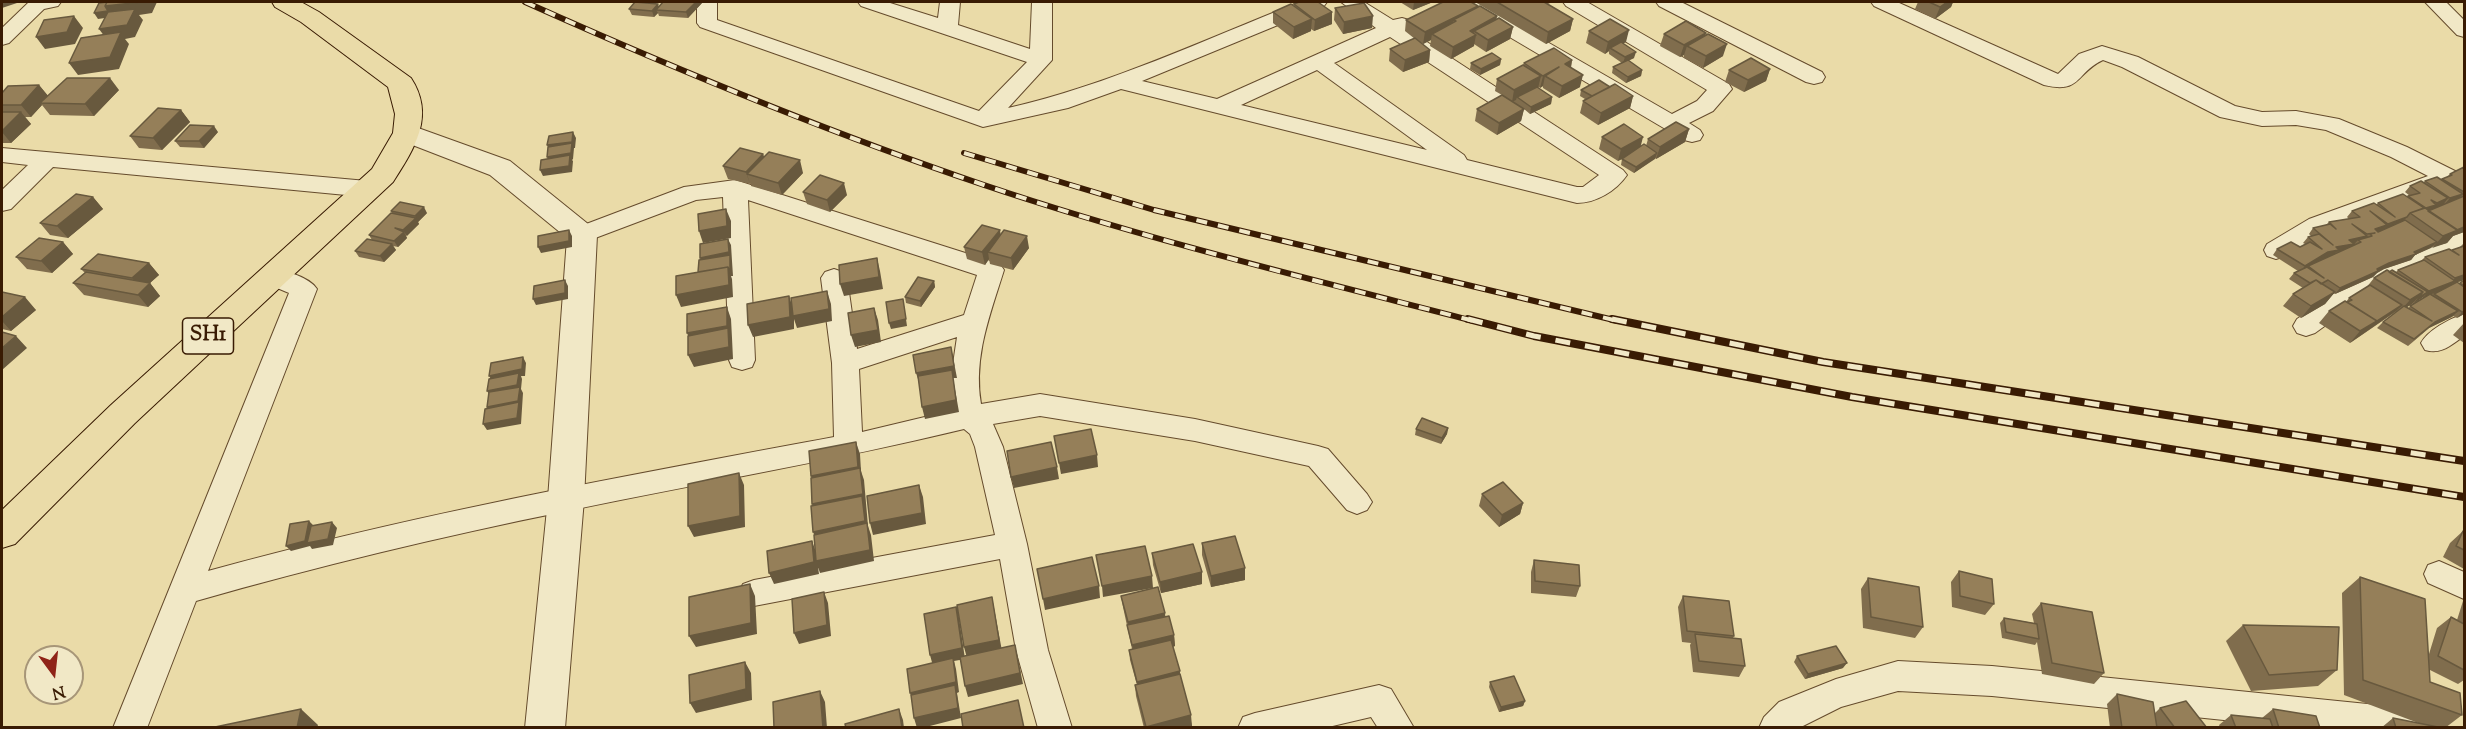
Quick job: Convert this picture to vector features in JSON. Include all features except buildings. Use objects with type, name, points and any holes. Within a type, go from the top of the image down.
[{"type":"main road","points":[[284,2],[310,17],[401,84],[409,114],[407,133]]},
{"type":"main road","name":"SH1","points":[[8,518],[382,175],[407,133]]},
{"type":"street","points":[[2,39],[38,4],[51,2]]},
{"type":"street","points":[[707,2],[707,23],[983,120],[1060,103],[1120,82],[1317,2]]},
{"type":"street","points":[[868,2],[1041,60]]},
{"type":"street","points":[[947,28],[950,2]]},
{"type":"street","points":[[983,120],[1041,60],[1042,2]]},
{"type":"street","points":[[1120,82],[1539,187],[1588,195],[1615,175],[1351,2]]},
{"type":"street","points":[[1464,2],[1692,135]]},
{"type":"street","points":[[1573,2],[1722,88],[1705,106],[1671,123]]},
{"type":"street","points":[[1666,2],[1814,77]]},
{"type":"street","points":[[1881,2],[2052,80],[2063,82],[2087,59],[2102,52],[2130,62],[2228,112],[2262,119],[2296,118],[2331,124],[2457,175]]},
{"type":"street","points":[[2435,2],[2464,31]]},
{"type":"street","points":[[1220,106],[1420,15]]},
{"type":"street","points":[[1318,61],[1467,168]]},
{"type":"street","points":[[407,133],[500,168],[582,235]]},
{"type":"street","points":[[2,155],[367,189]]},
{"type":"street","points":[[2,203],[48,159]]},
{"type":"street","points":[[2276,250],[2318,225],[2457,175]]},
{"type":"street","points":[[582,235],[692,193],[735,188],[991,270],[967,346],[964,384],[969,417],[981,428],[989,447],[1012,544],[1032,650],[1055,728]]},
{"type":"street","points":[[735,188],[742,360]]},
{"type":"street","points":[[545,728],[566,500],[582,235]]},
{"type":"street","points":[[2306,326],[2357,290],[2389,272],[2464,238]]},
{"type":"street","points":[[130,728],[187,590],[304,289],[272,276]]},
{"type":"street","points":[[834,278],[845,363],[849,445]]},
{"type":"street","points":[[845,363],[975,321]]},
{"type":"street","points":[[2434,343],[2464,324]]},
{"type":"street","points":[[187,590],[276,564],[566,500],[849,445],[969,417],[1040,405],[1195,430],[1318,457],[1357,502]]},
{"type":"street","points":[[754,593],[1012,544]]},
{"type":"street","points":[[1776,728],[1791,713],[1836,694],[1898,676],[1992,681],[2386,721],[2405,728]]},
{"type":"street","points":[[1255,728],[1379,700],[1397,728]]},
{"type":"railway","points":[[525,2],[752,99],[984,185],[1166,241],[1474,321]]},
{"type":"railway","points":[[964,153],[1154,210],[1618,321]]},
{"type":"railway","points":[[1468,319],[1534,336],[1852,397],[2464,497]]},
{"type":"railway","points":[[1612,319],[1823,362],[2464,461]]}]
